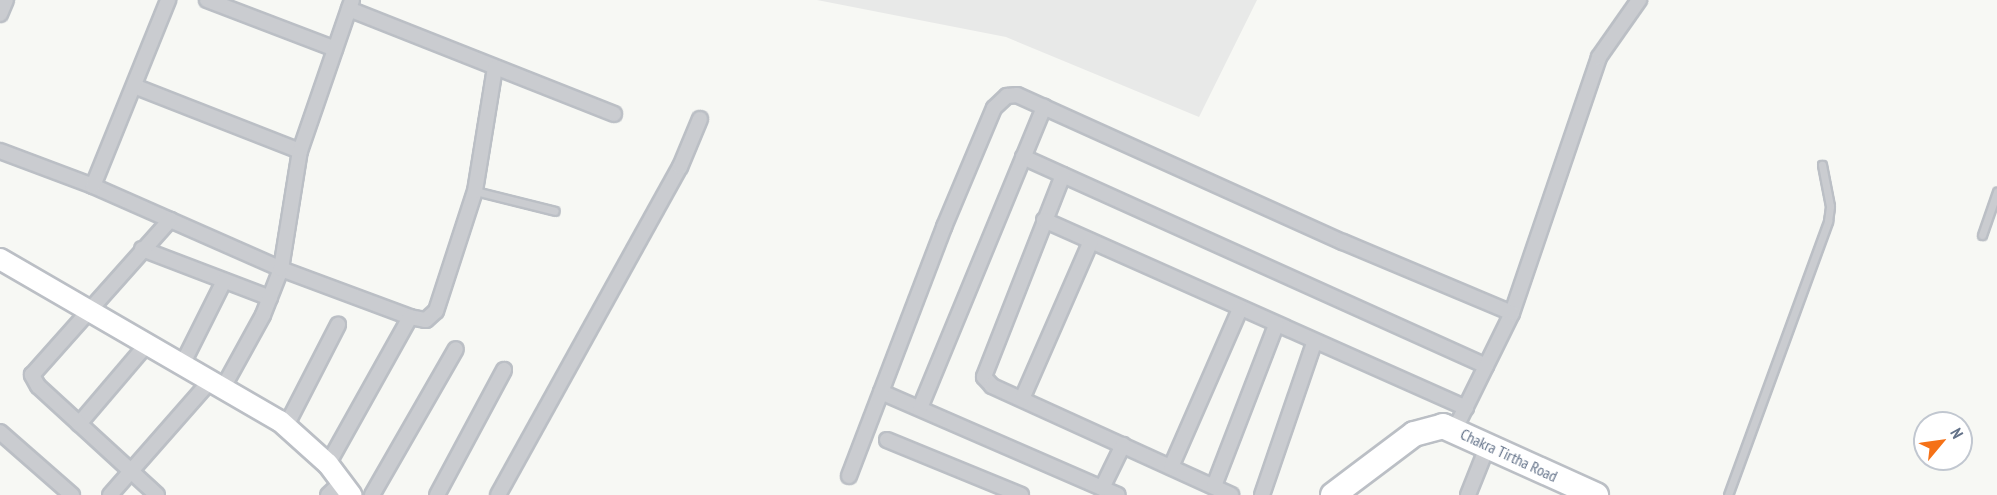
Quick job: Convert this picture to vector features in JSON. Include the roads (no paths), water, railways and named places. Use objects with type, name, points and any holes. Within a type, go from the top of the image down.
[{"type":"highway","name":"Chakra Tirtha Road","points":[[1333,495],[1414,434],[1429,427],[1455,429],[1596,495]]},
{"type":"main road","points":[[0,259],[218,383],[286,426],[328,464],[340,491]]},
{"type":"street","points":[[0,14],[6,0]]},
{"type":"street","points":[[93,186],[168,0]]},
{"type":"street","points":[[207,0],[335,49]]},
{"type":"street","points":[[1455,429],[1512,313],[1599,57],[1639,0]]},
{"type":"street","points":[[110,495],[218,383],[270,298],[281,269],[300,151],[351,4],[495,68],[614,114]]},
{"type":"street","points":[[0,151],[93,186],[281,269],[410,317],[426,320],[436,311],[475,191],[495,68]]},
{"type":"street","points":[[134,86],[300,151]]},
{"type":"street","points":[[849,476],[994,108],[999,100],[1017,95],[1343,242],[1512,313]]},
{"type":"street","points":[[920,408],[1044,107]]},
{"type":"street","points":[[498,495],[680,167],[700,119]]},
{"type":"street","points":[[1023,157],[1486,366]]},
{"type":"street","points":[[1062,175],[984,371],[987,382],[1232,495]]},
{"type":"street","points":[[157,495],[38,386],[32,375],[170,220]]},
{"type":"street","points":[[1044,220],[1314,343],[1466,408]]},
{"type":"street","points":[[1022,399],[1090,241]]},
{"type":"street","points":[[142,249],[270,298]]},
{"type":"street","points":[[183,363],[224,281]]},
{"type":"street","points":[[1171,467],[1240,309]]},
{"type":"street","points":[[328,464],[410,317]]},
{"type":"street","points":[[286,426],[338,325]]},
{"type":"street","points":[[1214,486],[1276,325]]},
{"type":"street","points":[[79,424],[148,343]]},
{"type":"street","points":[[1262,495],[1314,343]]},
{"type":"street","points":[[372,495],[456,349]]},
{"type":"street","points":[[437,495],[504,370]]},
{"type":"street","points":[[881,392],[1118,495]]},
{"type":"street","points":[[0,432],[72,495]]},
{"type":"street","points":[[887,440],[1021,495]]},
{"type":"street","points":[[1102,488],[1123,445]]},
{"type":"street","points":[[1468,495],[1488,445]]},
{"type":"lane","points":[[1728,495],[1828,221],[1830,206],[1822,165]]},
{"type":"lane","points":[[475,191],[555,211]]},
{"type":"lane","points":[[1982,235],[1997,192]]}]
